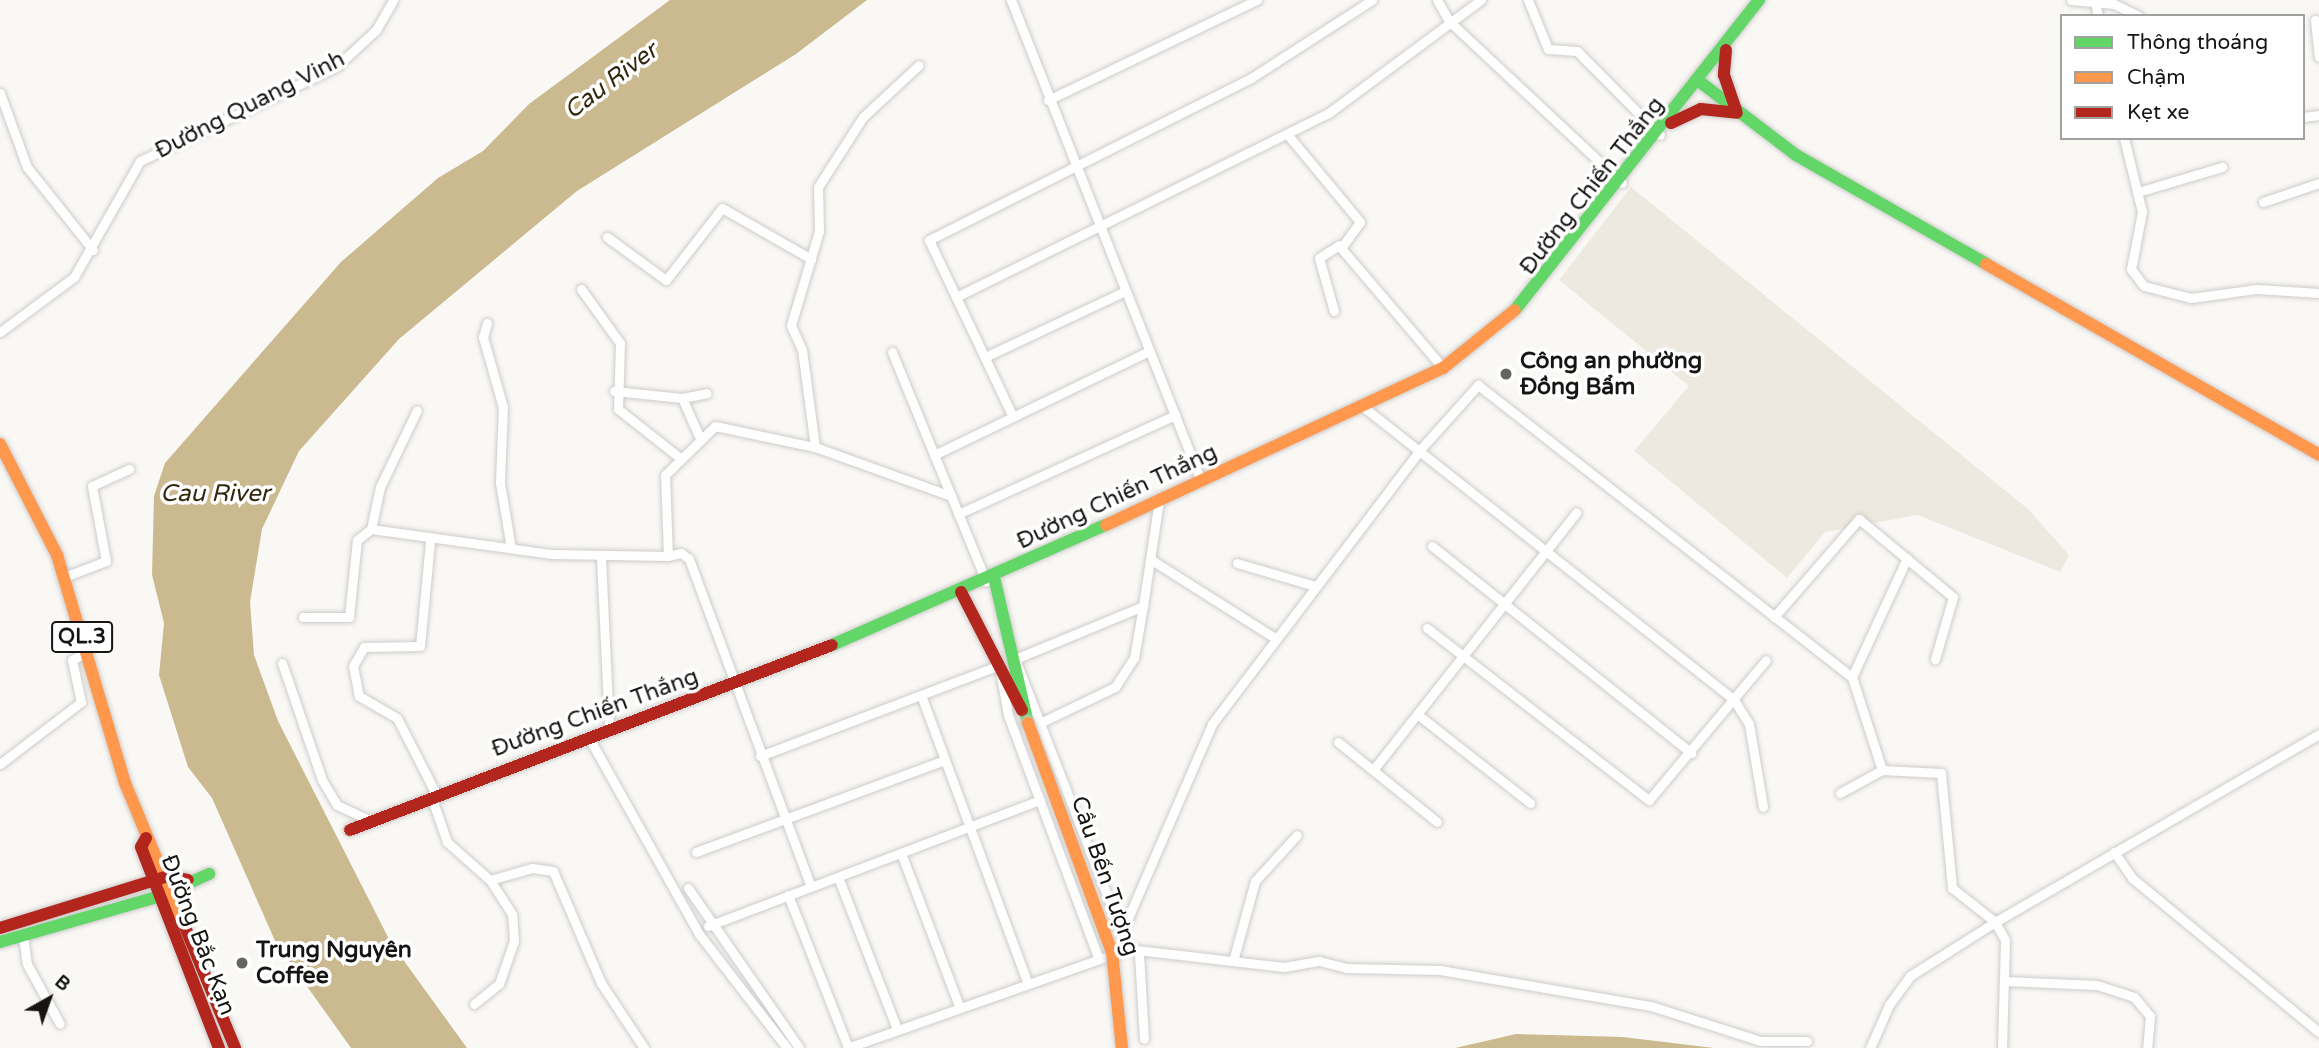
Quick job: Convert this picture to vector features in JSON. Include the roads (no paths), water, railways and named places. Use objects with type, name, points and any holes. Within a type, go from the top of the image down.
[{"type":"main road","name":"Đường Chiến Thắng","points":[[350,830],[434,795],[736,684],[961,592],[1158,500],[1366,408],[1443,368],[1529,299],[1664,130],[1759,0]]},
{"type":"main road","points":[[1726,48],[1724,75],[1738,113]]},
{"type":"main road","points":[[1700,82],[1796,155],[2319,455]]},
{"type":"main road","points":[[1664,130],[1701,110],[1738,113]]},
{"type":"main road","name":"Đường Bắc Kạn","points":[[0,444],[44,521],[145,838],[142,847],[219,1048]]},
{"type":"main road","points":[[990,579],[1015,659],[1028,723]]},
{"type":"main road","points":[[961,592],[1028,723]]},
{"type":"main road","name":"Cầu Bến Tượng","points":[[1028,723],[1112,952],[1122,1048]]},
{"type":"main road","name":"Đường Bắc Kạn","points":[[145,838],[155,845],[235,1048]]},
{"type":"main road","points":[[0,942],[160,896],[173,891],[188,880],[209,874]]},
{"type":"main road","points":[[0,928],[167,876],[188,880]]},
{"type":"street","name":"Đường Quang Vinh","points":[[0,331],[74,277],[93,250],[140,161],[337,66],[376,30],[393,0]]},
{"type":"street","points":[[1011,0],[1048,100],[1201,481]]},
{"type":"street","points":[[1048,100],[1257,0]]},
{"type":"street","points":[[1013,417],[929,245],[931,238],[1263,71],[1372,0]]},
{"type":"street","points":[[1437,0],[1449,21],[1622,183]]},
{"type":"street","points":[[956,297],[1287,134],[1396,68],[1449,21],[1481,0]]},
{"type":"street","points":[[1528,0],[1548,49],[1577,51],[1664,130]]},
{"type":"street","points":[[2071,0],[2095,2],[2133,14]]},
{"type":"street","points":[[2095,2],[2098,14]]},
{"type":"street","points":[[2317,20],[2319,57]]},
{"type":"street","points":[[815,447],[802,350],[791,325],[811,259],[820,180],[863,117],[919,65]]},
{"type":"street","points":[[0,93],[27,167],[93,250]]},
{"type":"street","points":[[1287,134],[1360,222],[1339,245],[1319,258],[1334,311]]},
{"type":"street","points":[[2125,140],[2138,192],[2141,223],[2131,269],[2144,286],[2192,298],[2257,289],[2319,293]]},
{"type":"street","points":[[2138,192],[2222,167]]},
{"type":"street","points":[[2263,202],[2319,183]]},
{"type":"street","points":[[607,237],[666,280],[722,208],[811,259]]},
{"type":"street","points":[[1339,245],[1443,368]]},
{"type":"street","points":[[581,289],[620,343],[614,391],[625,419],[680,457]]},
{"type":"street","points":[[985,357],[1125,291]]},
{"type":"street","points":[[487,323],[484,337],[503,407],[500,484],[511,548]]},
{"type":"street","points":[[934,455],[1149,351]]},
{"type":"street","points":[[892,352],[958,514],[990,579]]},
{"type":"street","points":[[1122,932],[1212,724],[1315,586],[1469,390],[1487,387],[1852,677],[1882,770]]},
{"type":"street","points":[[614,391],[682,398],[707,393]]},
{"type":"street","points":[[682,398],[699,436]]},
{"type":"street","points":[[1366,408],[1734,700],[1749,724],[1763,807]]},
{"type":"street","points":[[303,617],[349,617],[358,540],[371,529],[380,487],[417,411]]},
{"type":"street","points":[[958,514],[1175,415]]},
{"type":"street","points":[[668,556],[665,475],[699,436],[715,426],[815,447],[951,496]]},
{"type":"street","points":[[64,577],[106,561],[92,486],[129,469]]},
{"type":"street","points":[[1044,721],[1115,687],[1134,659],[1158,500]]},
{"type":"street","points":[[1373,771],[1576,513]]},
{"type":"street","points":[[1774,617],[1859,519],[1953,597],[1935,659]]},
{"type":"street","points":[[371,529],[430,542],[601,558],[668,556],[681,553],[689,559],[760,756],[811,887]]},
{"type":"street","points":[[430,542],[420,646],[364,647],[354,666],[359,696],[397,718],[434,795],[446,842],[490,880],[512,914],[514,941],[499,984],[474,1004]]},
{"type":"street","points":[[1432,546],[1691,753]]},
{"type":"street","points":[[601,558],[609,730]]},
{"type":"street","points":[[1852,677],[1907,558]]},
{"type":"street","points":[[1150,559],[1275,638]]},
{"type":"street","points":[[1237,563],[1315,586]]},
{"type":"street","points":[[1128,949],[1044,721],[1015,659],[1143,607]]},
{"type":"street","points":[[1427,628],[1642,800],[1657,795],[1766,660]]},
{"type":"street","points":[[0,764],[81,702],[72,660],[86,652]]},
{"type":"street","points":[[282,663],[322,780],[337,804],[372,821]]},
{"type":"street","points":[[760,756],[999,665],[1008,715],[1098,957]]},
{"type":"street","points":[[921,695],[1027,981]]},
{"type":"street","points":[[1417,714],[1530,803]]},
{"type":"street","points":[[1870,1048],[1889,1005],[1910,976],[1995,922],[2319,734]]},
{"type":"street","points":[[589,738],[699,934],[787,1048]]},
{"type":"street","points":[[1338,742],[1437,822]]},
{"type":"street","points":[[696,852],[945,760]]},
{"type":"street","points":[[1840,793],[1882,770],[1941,773],[1952,888],[1995,922],[2005,940],[2006,981],[2002,1048]]},
{"type":"street","points":[[708,926],[1040,800]]},
{"type":"street","points":[[1233,961],[1255,881],[1297,835]]},
{"type":"street","points":[[2114,852],[2132,878],[2319,1032]]},
{"type":"street","points":[[901,853],[959,1006]]},
{"type":"street","points":[[490,880],[532,868],[553,871],[601,983],[644,1048]]},
{"type":"street","points":[[838,877],[897,1029]]},
{"type":"street","points":[[688,888],[708,926],[799,1048]]},
{"type":"street","points":[[788,895],[848,1048],[1027,981],[1128,949],[1139,954],[1233,961],[1440,970],[1651,1006],[1761,1041],[1807,1041]]},
{"type":"street","points":[[23,936],[27,964],[60,1024]]},
{"type":"street","points":[[1139,954],[1144,1038]]},
{"type":"street","points":[[2006,981],[2097,985],[2134,997],[2150,1016],[2147,1048]]},
{"type":"water","name":"Cau River","points":[[670,0],[867,0],[796,54],[577,191],[399,339],[299,451],[262,529],[250,602],[254,655],[278,721],[391,943],[467,1048],[351,1048],[276,943],[212,798],[188,767],[159,675],[164,623],[152,575],[154,496],[165,463],[341,262],[438,178],[483,151],[529,104]]},
{"type":"water","points":[[1516,1034],[1623,1037],[1714,1048],[1455,1048]]},
{"type":"place","name":"Công an phường Đồng Bẩm","points":[[1506,374]]},
{"type":"place","name":"Trung Nguyên Coffee","points":[[242,963]]}]
